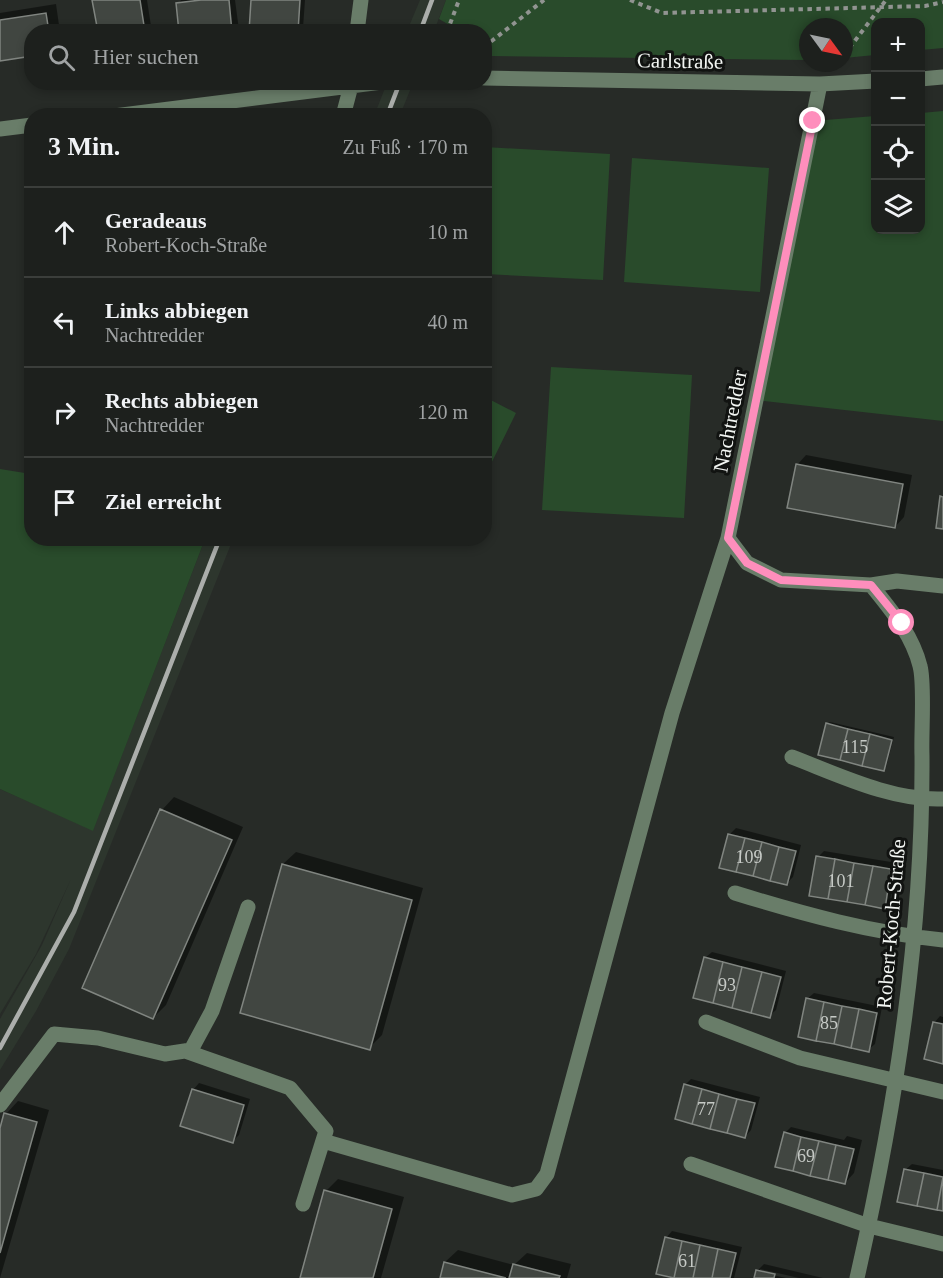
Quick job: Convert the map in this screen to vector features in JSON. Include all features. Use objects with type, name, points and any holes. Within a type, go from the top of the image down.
[{"type":"street","points":[[358,24],[361,0]]},
{"type":"street","points":[[925,79],[943,77]]},
{"type":"street","name":"Carlstraße","points":[[492,78],[820,84],[871,81]]},
{"type":"street","name":"Nachtredder","points":[[323,1141],[512,1195],[536,1188],[547,1174],[672,713],[728,538],[820,84]]},
{"type":"street","points":[[180,108],[328,90]]},
{"type":"street","points":[[346,108],[350,90]]},
{"type":"street","points":[[0,129],[24,126]]},
{"type":"street","points":[[728,538],[747,563],[781,580],[871,585],[897,581],[943,586]]},
{"type":"street","name":"Robert-Koch-Straße","points":[[857,1278],[896,1082],[914,937],[922,800],[921,667],[902,623],[871,585]]},
{"type":"street","points":[[792,757],[849,779],[922,800],[943,799]]},
{"type":"street","points":[[735,893],[809,916],[914,937],[943,940]]},
{"type":"street","points":[[0,1105],[54,1034],[98,1038],[165,1054],[191,1050],[212,1011],[248,907]]},
{"type":"street","points":[[706,1022],[800,1058],[943,1092]]},
{"type":"street","points":[[185,1051],[290,1088],[326,1131],[303,1204]]},
{"type":"street","points":[[691,1164],[869,1226],[943,1244]]},
{"type":"path","points":[[450,24],[459,0]]},
{"type":"path","points":[[492,41],[544,0]]},
{"type":"path","points":[[630,0],[662,13],[925,6],[943,2]]},
{"type":"path","points":[[853,44],[886,0]]},
{"type":"shaded area","points":[[420,0],[446,0],[437,24],[410,24]]},
{"type":"shaded area","points":[[384,90],[410,90],[403,108],[377,108]]},
{"type":"shaded area","points":[[202,546],[230,546],[69,949],[36,1011],[0,1070],[0,1019],[42,945],[71,879],[36,954],[0,1014],[0,789],[93,830]]},
{"type":"green space","points":[[446,0],[943,0],[943,48],[925,50],[925,18],[871,18],[871,55],[853,57],[853,18],[799,18],[799,60],[492,56],[492,24],[448,24],[439,19]]},
{"type":"green space","points":[[943,111],[943,421],[756,400],[813,121],[871,116],[871,234],[925,234],[925,113]]},
{"type":"green space","points":[[492,147],[610,154],[603,280],[492,274]]},
{"type":"green space","points":[[632,158],[769,168],[760,292],[624,282]]},
{"type":"green space","points":[[551,367],[692,375],[684,518],[542,510]]},
{"type":"green space","points":[[492,401],[516,413],[492,462]]},
{"type":"green space","points":[[0,469],[24,473],[24,546],[202,546],[93,831],[0,789]]},
{"type":"building","points":[[92,0],[140,0],[144,24],[96,24]]},
{"type":"building","points":[[229,0],[231,24],[178,24],[176,3]]},
{"type":"building","points":[[251,0],[300,0],[298,24],[250,24]]},
{"type":"building","points":[[46,13],[48,24],[24,24],[24,57],[0,61],[0,20]]},
{"type":"building","points":[[796,464],[903,484],[895,528],[787,508]]},
{"type":"building","points":[[940,496],[943,497],[943,529],[936,528]]},
{"type":"building","points":[[826,723],[848,729],[840,760],[818,755]]},
{"type":"building","points":[[848,729],[870,734],[862,766],[840,760]]},
{"type":"building","points":[[870,734],[892,740],[884,771],[862,766]]},
{"type":"building","points":[[160,809],[232,840],[153,1019],[82,988]]},
{"type":"building","points":[[728,834],[745,838],[736,872],[719,868]]},
{"type":"building","points":[[745,838],[762,842],[753,876],[736,872]]},
{"type":"building","points":[[762,842],[779,847],[770,881],[753,876]]},
{"type":"building","points":[[779,847],[796,851],[787,885],[770,881]]},
{"type":"building","points":[[816,856],[835,859],[828,899],[809,896]]},
{"type":"building","points":[[835,859],[854,863],[847,902],[828,899]]},
{"type":"building","points":[[854,863],[873,866],[865,905],[847,902]]},
{"type":"building","points":[[282,864],[412,900],[370,1050],[240,1013]]},
{"type":"building","points":[[873,866],[891,869],[885,909],[865,905]]},
{"type":"building","points":[[704,957],[723,962],[713,1003],[693,998]]},
{"type":"building","points":[[723,962],[742,967],[732,1008],[713,1003]]},
{"type":"building","points":[[742,967],[762,972],[751,1013],[732,1008]]},
{"type":"building","points":[[762,972],[781,977],[770,1018],[751,1013]]},
{"type":"building","points":[[806,998],[824,1002],[816,1041],[798,1037]]},
{"type":"building","points":[[824,1002],[842,1006],[834,1044],[816,1041]]},
{"type":"building","points":[[842,1006],[859,1009],[851,1048],[834,1044]]},
{"type":"building","points":[[859,1009],[877,1013],[869,1052],[851,1048]]},
{"type":"building","points":[[933,1022],[943,1024],[943,1064],[924,1059]]},
{"type":"building","points":[[684,1084],[702,1089],[692,1124],[675,1119]]},
{"type":"building","points":[[192,1089],[244,1105],[233,1143],[180,1126]]},
{"type":"building","points":[[702,1089],[719,1094],[710,1129],[692,1124]]},
{"type":"building","points":[[719,1094],[737,1099],[727,1133],[710,1129]]},
{"type":"building","points":[[737,1099],[755,1103],[745,1138],[727,1133]]},
{"type":"building","points":[[4,1113],[37,1122],[0,1253],[0,1128]]},
{"type":"building","points":[[784,1132],[801,1137],[793,1171],[775,1167]]},
{"type":"building","points":[[801,1137],[819,1141],[810,1176],[793,1171]]},
{"type":"building","points":[[819,1141],[836,1145],[828,1180],[810,1176]]},
{"type":"building","points":[[836,1145],[854,1149],[845,1184],[828,1180]]},
{"type":"building","points":[[904,1169],[924,1173],[917,1206],[897,1202]]},
{"type":"building","points":[[924,1173],[943,1177],[937,1210],[917,1206]]},
{"type":"building","points":[[943,1177],[943,1211],[937,1210]]},
{"type":"building","points":[[324,1190],[392,1209],[373,1278],[300,1278]]},
{"type":"building","points":[[665,1237],[682,1241],[674,1278],[656,1274]]},
{"type":"building","points":[[682,1241],[700,1245],[693,1278],[674,1278]]},
{"type":"building","points":[[700,1245],[718,1249],[712,1278],[693,1278]]},
{"type":"building","points":[[718,1249],[736,1253],[730,1278],[712,1278]]},
{"type":"building","points":[[444,1262],[506,1278],[440,1278]]},
{"type":"building","points":[[513,1264],[560,1276],[559,1278],[509,1278]]},
{"type":"building","points":[[756,1270],[775,1274],[774,1278],[754,1278]]},
{"type":"railway","points":[[423,24],[432,0]]},
{"type":"railway","points":[[390,108],[397,90]]},
{"type":"railway","points":[[0,1048],[74,912],[217,546]]},
{"type":"route","points":[[813,121],[728,538],[747,563],[781,580],[871,585],[902,623]]}]
